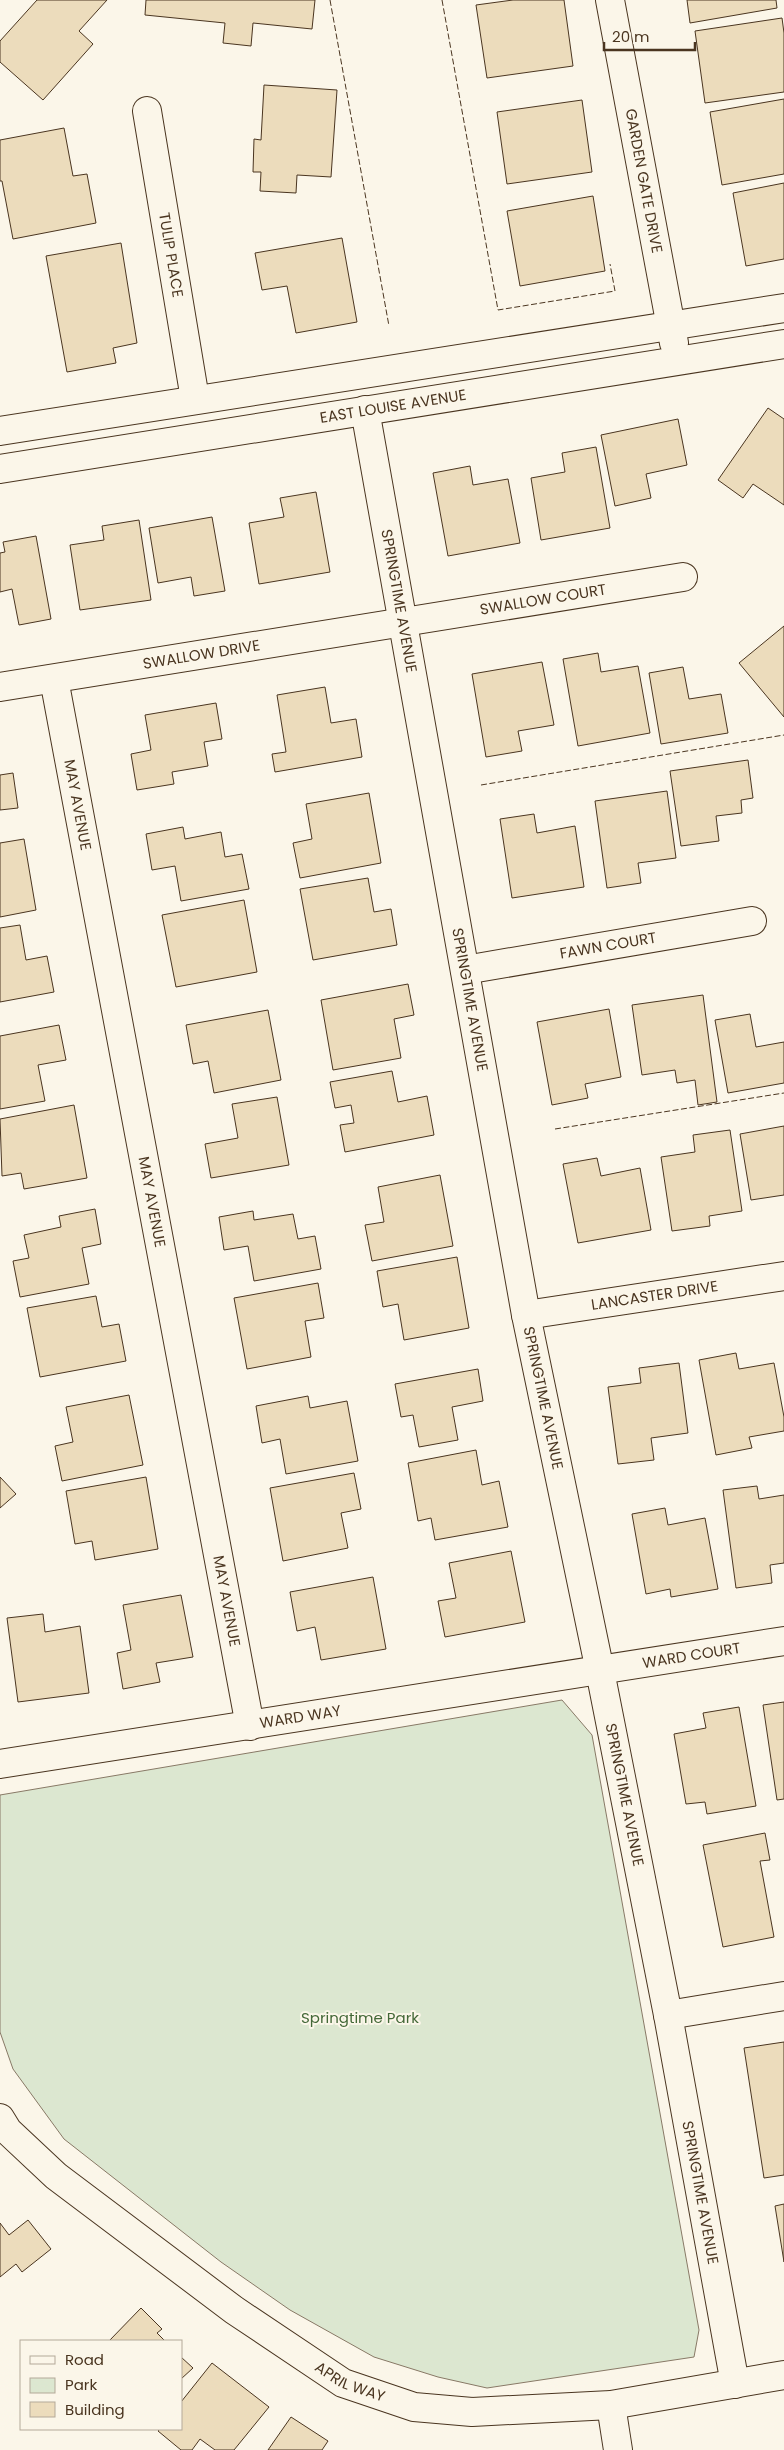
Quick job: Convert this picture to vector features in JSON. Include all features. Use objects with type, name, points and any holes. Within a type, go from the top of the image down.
[{"type":"street","name":"GARDEN GATE DRIVE","points":[[610,0],[677,360]]},
{"type":"street","name":"TULIP PLACE","points":[[147,111],[196,399]]},
{"type":"street","points":[[0,431],[196,399],[351,378],[784,308]]},
{"type":"street","name":"EAST LOUISE AVENUE","points":[[0,468],[784,344]]},
{"type":"street","name":"SPRINGTIME AVENUE","points":[[365,410],[526,1315],[600,1671],[668,2015],[735,2384]]},
{"type":"street","name":"SWALLOW COURT","points":[[403,624],[683,577]]},
{"type":"street","name":"SWALLOW DRIVE","points":[[0,688],[403,624]]},
{"type":"street","name":"MAY AVENUE","points":[[54,679],[250,1726]]},
{"type":"street","name":"FAWN COURT","points":[[465,970],[752,921]]},
{"type":"street","name":"LANCASTER DRIVE","points":[[526,1315],[784,1276]]},
{"type":"street","name":"WARD COURT","points":[[600,1671],[784,1641]]},
{"type":"street","name":"WARD WAY","points":[[0,1764],[600,1671]]},
{"type":"street","points":[[668,2015],[784,1996]]},
{"type":"street","name":"APRIL WAY","points":[[0,2118],[8,2131],[56,2176],[234,2310],[343,2383],[414,2407],[472,2412],[611,2405],[784,2375]]},
{"type":"street","points":[[611,2405],[618,2450]]},
{"type":"green space","name":"Springtime Park","points":[[562,1700],[592,1735],[699,2330],[694,2357],[487,2388],[438,2377],[374,2357],[290,2310],[221,2262],[64,2139],[13,2069],[0,2032],[0,1795]]},
{"type":"building","points":[[37,0],[107,0],[79,31],[93,44],[43,100],[0,62],[0,41]]},
{"type":"building","points":[[146,0],[315,0],[312,29],[253,23],[251,46],[223,43],[225,23],[145,15]]},
{"type":"building","points":[[513,0],[564,0],[573,66],[487,78],[476,5]]},
{"type":"building","points":[[687,0],[776,0],[777,8],[690,23]]},
{"type":"building","points":[[782,18],[784,33],[784,92],[705,103],[695,31]]},
{"type":"building","points":[[264,85],[337,90],[331,177],[297,175],[296,193],[260,191],[261,172],[253,172],[254,139],[261,140]]},
{"type":"building","points":[[784,99],[784,174],[722,185],[710,112]]},
{"type":"building","points":[[582,100],[592,172],[507,184],[497,112]]},
{"type":"building","points":[[64,128],[73,176],[87,174],[96,223],[13,239],[2,181],[0,181],[0,140]]},
{"type":"building","points":[[784,183],[784,259],[746,266],[733,193]]},
{"type":"building","points":[[593,196],[605,271],[520,286],[507,211]]},
{"type":"building","points":[[342,238],[357,322],[296,333],[287,286],[262,290],[255,253]]},
{"type":"building","points":[[121,243],[137,343],[113,348],[116,363],[67,372],[46,256]]},
{"type":"building","points":[[768,408],[784,419],[784,505],[753,484],[743,498],[718,480]]},
{"type":"building","points":[[678,419],[687,465],[646,474],[651,498],[615,506],[601,435]]},
{"type":"building","points":[[596,447],[610,528],[541,540],[531,478],[565,472],[562,453]]},
{"type":"building","points":[[470,466],[473,485],[508,479],[520,543],[448,556],[433,473]]},
{"type":"building","points":[[316,492],[330,572],[259,584],[249,523],[284,517],[280,498]]},
{"type":"building","points":[[212,517],[225,591],[194,596],[191,577],[158,583],[149,528]]},
{"type":"building","points":[[139,520],[151,600],[80,610],[70,545],[104,540],[102,526]]},
{"type":"building","points":[[36,536],[51,619],[19,625],[12,589],[0,592],[0,553],[5,552],[3,542]]},
{"type":"building","points":[[784,626],[784,717],[739,663]]},
{"type":"building","points":[[598,653],[601,672],[638,666],[650,733],[578,746],[563,659]]},
{"type":"building","points":[[542,662],[554,725],[518,731],[522,751],[486,757],[472,674]]},
{"type":"building","points":[[683,667],[689,699],[721,694],[728,733],[661,744],[649,673]]},
{"type":"building","points":[[325,687],[331,723],[356,719],[362,757],[275,772],[272,754],[286,752],[277,695]]},
{"type":"building","points":[[216,703],[222,739],[204,742],[208,766],[172,772],[174,784],[137,790],[131,754],[151,750],[145,715]]},
{"type":"building","points":[[748,760],[753,798],[741,800],[742,813],[716,816],[719,841],[681,846],[670,771]]},
{"type":"building","points":[[13,773],[18,808],[0,810],[0,775]]},
{"type":"building","points":[[667,791],[676,858],[638,863],[641,883],[607,888],[595,801]]},
{"type":"building","points":[[369,793],[381,863],[300,878],[293,843],[312,839],[306,804]]},
{"type":"building","points":[[534,814],[537,833],[575,826],[584,887],[512,898],[500,819]]},
{"type":"building","points":[[183,827],[185,839],[221,832],[225,857],[242,854],[249,889],[181,901],[175,866],[152,870],[146,834]]},
{"type":"building","points":[[24,839],[36,910],[0,917],[0,843]]},
{"type":"building","points":[[368,878],[374,912],[391,909],[397,945],[313,960],[300,889]]},
{"type":"building","points":[[244,900],[257,972],[176,987],[162,915]]},
{"type":"building","points":[[20,925],[26,960],[47,956],[54,992],[0,1002],[0,928]]},
{"type":"building","points":[[408,984],[414,1015],[394,1019],[401,1058],[333,1070],[321,1000]]},
{"type":"building","points":[[703,995],[717,1102],[698,1105],[695,1080],[677,1083],[675,1070],[642,1075],[632,1005]]},
{"type":"building","points":[[609,1009],[621,1077],[585,1084],[588,1098],[552,1105],[537,1022]]},
{"type":"building","points":[[268,1010],[281,1080],[214,1093],[208,1061],[193,1064],[186,1025]]},
{"type":"building","points":[[750,1014],[756,1047],[784,1042],[784,1083],[728,1093],[715,1020]]},
{"type":"building","points":[[59,1025],[66,1060],[38,1065],[45,1101],[0,1109],[0,1036]]},
{"type":"building","points":[[392,1071],[398,1102],[427,1096],[434,1135],[345,1152],[340,1125],[354,1123],[351,1105],[335,1108],[330,1082]]},
{"type":"building","points":[[277,1097],[289,1165],[211,1178],[205,1144],[238,1138],[232,1104]]},
{"type":"building","points":[[74,1105],[87,1178],[24,1189],[21,1173],[2,1176],[0,1119]]},
{"type":"building","points":[[784,1126],[784,1195],[751,1200],[740,1134]]},
{"type":"building","points":[[730,1130],[742,1211],[709,1216],[710,1226],[672,1231],[661,1157],[695,1152],[693,1135]]},
{"type":"building","points":[[597,1158],[601,1176],[640,1168],[651,1230],[578,1243],[563,1164]]},
{"type":"building","points":[[440,1175],[453,1246],[372,1261],[365,1225],[384,1222],[378,1187]]},
{"type":"building","points":[[95,1209],[101,1244],[82,1248],[89,1284],[20,1297],[13,1261],[29,1258],[24,1235],[61,1227],[59,1216]]},
{"type":"building","points":[[253,1211],[254,1220],[293,1214],[298,1239],[315,1236],[321,1269],[254,1281],[248,1246],[224,1250],[219,1217]]},
{"type":"building","points":[[457,1257],[469,1328],[404,1340],[398,1304],[383,1307],[377,1271]]},
{"type":"building","points":[[318,1283],[324,1318],[305,1321],[311,1357],[247,1369],[234,1298]]},
{"type":"building","points":[[96,1296],[102,1327],[119,1324],[126,1361],[40,1377],[27,1308]]},
{"type":"building","points":[[736,1353],[739,1369],[774,1363],[784,1417],[784,1431],[749,1437],[752,1448],[716,1455],[699,1360]]},
{"type":"building","points":[[679,1363],[688,1433],[651,1438],[654,1460],[618,1464],[608,1387],[641,1383],[639,1368]]},
{"type":"building","points":[[478,1369],[483,1401],[452,1407],[458,1440],[419,1447],[413,1415],[401,1417],[395,1384]]},
{"type":"building","points":[[129,1395],[143,1465],[62,1481],[55,1446],[73,1442],[66,1407]]},
{"type":"building","points":[[308,1396],[310,1408],[347,1401],[358,1461],[286,1474],[280,1439],[262,1443],[256,1406]]},
{"type":"building","points":[[476,1450],[482,1485],[499,1481],[508,1527],[435,1540],[431,1518],[418,1521],[408,1463]]},
{"type":"building","points":[[354,1473],[361,1509],[341,1513],[348,1548],[283,1561],[270,1488]]},
{"type":"building","points":[[0,1477],[16,1494],[0,1508]]},
{"type":"building","points":[[146,1477],[158,1549],[95,1560],[92,1541],[75,1544],[66,1491]]},
{"type":"building","points":[[757,1486],[759,1499],[784,1495],[784,1563],[770,1565],[772,1583],[736,1588],[723,1490]]},
{"type":"building","points":[[665,1508],[668,1525],[705,1518],[718,1589],[671,1597],[670,1589],[646,1594],[632,1514]]},
{"type":"building","points":[[511,1551],[525,1622],[445,1637],[438,1601],[456,1598],[449,1563]]},
{"type":"building","points":[[373,1577],[386,1649],[321,1660],[315,1627],[297,1631],[290,1592]]},
{"type":"building","points":[[181,1595],[193,1657],[156,1663],[160,1682],[123,1689],[117,1653],[131,1650],[123,1605]]},
{"type":"building","points":[[43,1614],[45,1632],[80,1626],[89,1693],[18,1702],[7,1618]]},
{"type":"building","points":[[784,1702],[784,1799],[777,1800],[763,1705]]},
{"type":"building","points":[[739,1707],[756,1806],[707,1814],[705,1802],[686,1804],[674,1734],[706,1728],[703,1713]]},
{"type":"building","points":[[765,1833],[770,1860],[760,1861],[774,1937],[723,1947],[703,1845]]},
{"type":"building","points":[[784,2042],[784,2175],[764,2178],[744,2048]]},
{"type":"building","points":[[784,2204],[784,2262],[775,2206]]},
{"type":"building","points":[[28,2220],[51,2249],[22,2272],[16,2264],[0,2277],[0,2223],[9,2235]]},
{"type":"building","points":[[141,2308],[162,2329],[157,2333],[164,2340],[110,2340]]},
{"type":"building","points":[[182,2358],[193,2368],[182,2378]]},
{"type":"building","points":[[212,2363],[269,2407],[234,2450],[215,2450],[200,2439],[192,2450],[181,2450],[158,2431],[182,2430],[182,2401]]},
{"type":"building","points":[[291,2417],[328,2441],[322,2450],[268,2450]]},
{"type":"fence","points":[[330,0],[389,326]]},
{"type":"fence","points":[[442,0],[498,310],[615,291],[610,264]]},
{"type":"fence","points":[[481,785],[784,735]]},
{"type":"fence","points":[[555,1129],[784,1093]]}]
